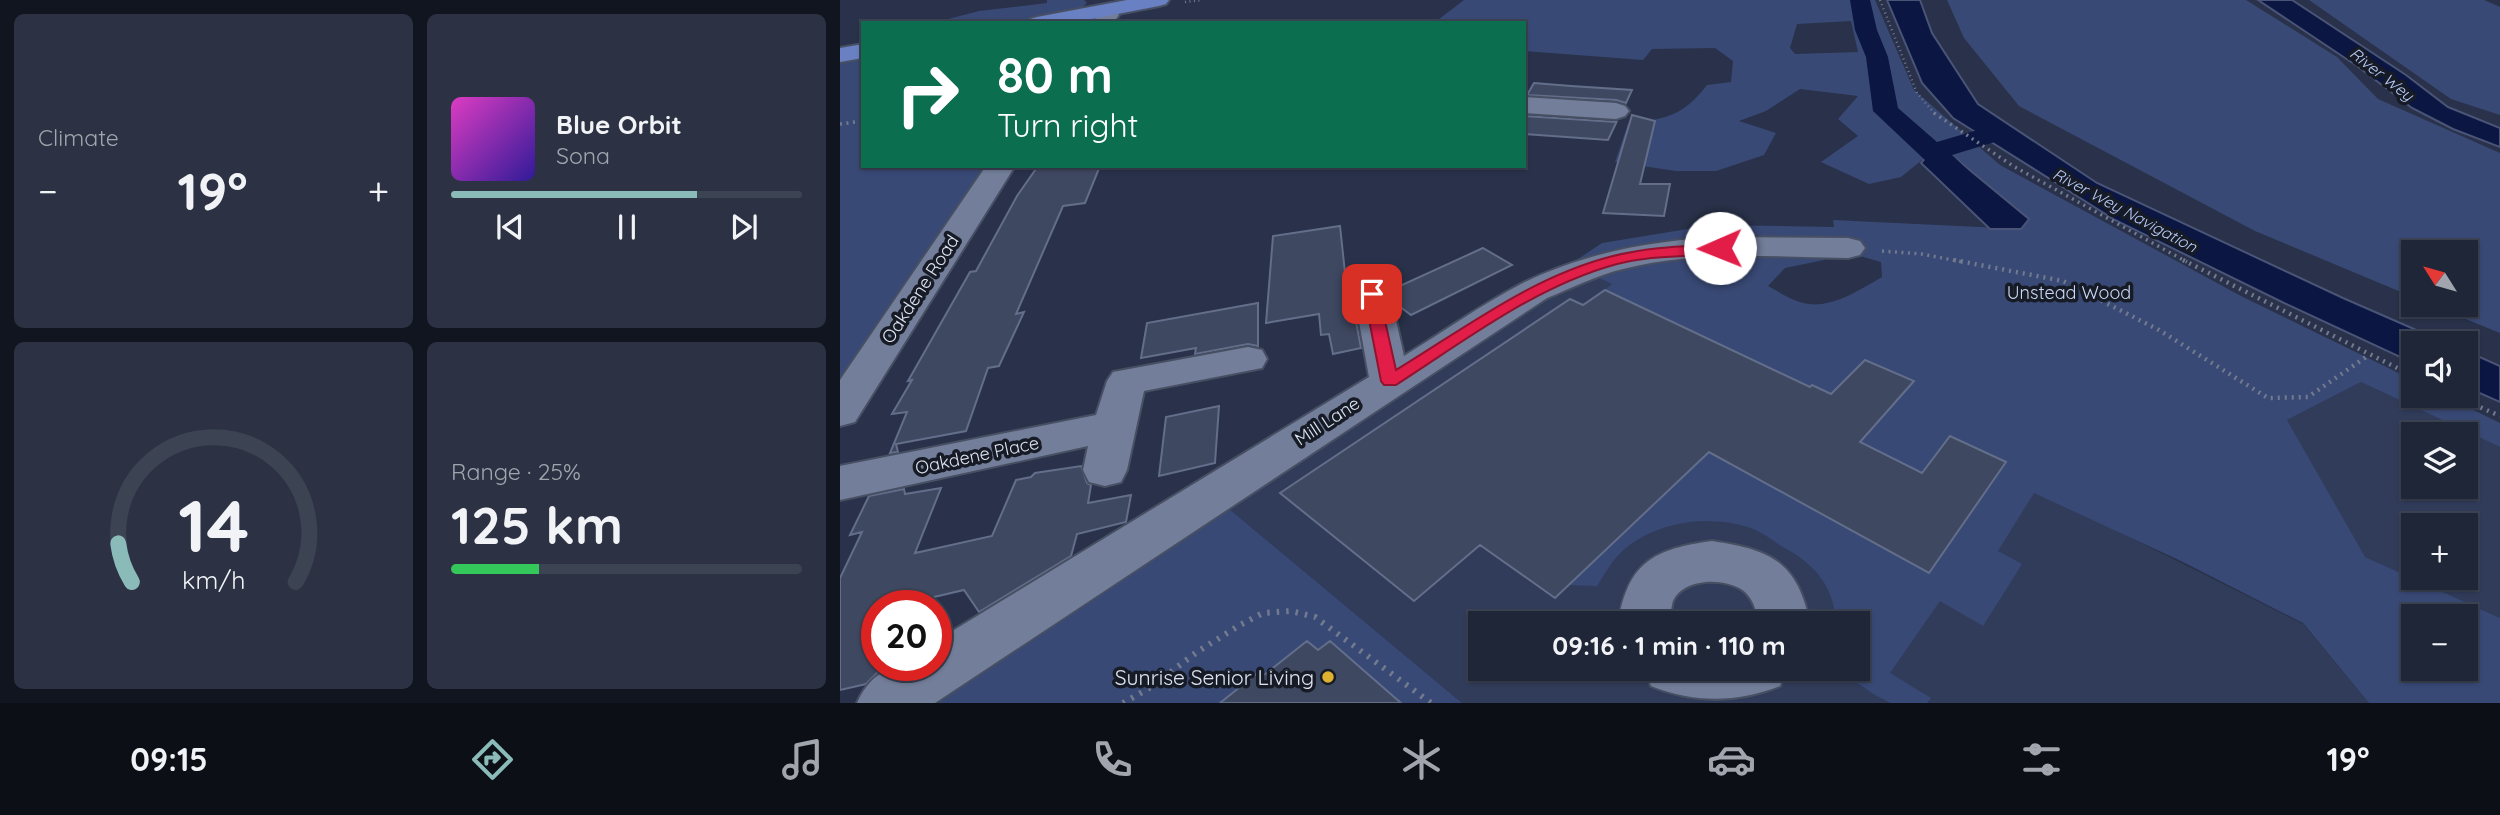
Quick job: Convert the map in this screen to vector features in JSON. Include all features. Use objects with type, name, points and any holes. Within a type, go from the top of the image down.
[{"type":"main road","points":[[1059,21],[1104,17],[1159,0]]},
{"type":"main road","points":[[840,55],[861,51]]},
{"type":"street","points":[[1526,105],[1616,111]]},
{"type":"street","name":"Oakdene Road","points":[[840,412],[1000,168]]},
{"type":"street","name":"Mill Lane","points":[[887,703],[1535,291],[1615,260],[1694,248],[1848,248]]},
{"type":"street","points":[[1372,294],[1390,381]]},
{"type":"street","points":[[1105,470],[1127,381],[1248,359]]},
{"type":"street","name":"Oakdene Place","points":[[840,483],[1114,426]]},
{"type":"street","points":[[1644,611],[1649,595],[1661,578],[1679,567],[1701,561],[1723,561],[1745,567],[1764,579],[1777,596],[1783,611]]},
{"type":"path","points":[[1880,0],[1917,93],[1937,116],[2012,166],[2234,288],[2401,370]]},
{"type":"path","points":[[840,124],[861,121]]},
{"type":"path","points":[[1848,248],[1922,254],[2063,281],[2159,330],[2268,398],[2308,397],[2370,354]]},
{"type":"path","points":[[2478,406],[2500,416]]},
{"type":"path","points":[[1123,703],[1151,687],[1197,652],[1240,625],[1263,613],[1291,611],[1315,617],[1432,703]]},
{"type":"shaded area","points":[[1590,274],[1715,330],[2303,624],[2369,703],[1462,703],[1222,503],[1536,300]]},
{"type":"shaded area","points":[[2361,382],[2401,401],[2401,408],[2417,408],[2447,422],[2401,422],[2401,499],[2478,499],[2478,437],[2500,447],[2500,618],[2478,608],[2478,604],[2469,604],[2438,590],[2478,590],[2478,513],[2401,513],[2401,574],[2364,557],[2287,420]]},
{"type":"green space","points":[[1047,0],[1084,0],[1087,3],[1059,16],[1022,21],[941,21],[979,11],[1047,3]]},
{"type":"green space","name":"Unstead Wood","points":[[1464,0],[1875,0],[1914,90],[2000,165],[2239,295],[2401,374],[2401,401],[2361,382],[2287,420],[2365,557],[2401,573],[2401,590],[2438,590],[2469,604],[2401,604],[2401,681],[2478,681],[2478,608],[2500,618],[2500,703],[2369,703],[2303,623],[2181,561],[2034,493],[1998,551],[2022,564],[1983,626],[1940,601],[1890,673],[1931,698],[1927,703],[1891,703],[1855,681],[1870,681],[1870,611],[1834,611],[1827,587],[1814,569],[1796,555],[1748,527],[1695,521],[1659,529],[1628,547],[1612,562],[1597,586],[1569,585],[1787,377],[1605,290],[1612,284],[1590,274],[1575,261],[1602,243],[1712,225],[1834,227],[1833,220],[2021,229],[1927,156],[1901,177],[1869,184],[1821,162],[1858,136],[1838,119],[1858,96],[1800,89],[1766,111],[1739,121],[1776,133],[1764,155],[1716,171],[1676,171],[1615,162],[1628,124],[1673,114],[1690,104],[1707,85],[1731,82],[1733,61],[1715,48],[1652,49],[1643,60],[1526,51],[1526,21],[1437,21]],"holes":[[[1851,21],[1858,52],[1795,54],[1790,48],[1797,24]],[[1853,254],[1881,262],[1882,277],[1844,298],[1824,304],[1803,303],[1768,286],[1785,268]]]},
{"type":"green space","points":[[1947,0],[2246,0],[2337,57],[2378,99],[2500,153],[2500,333],[2461,317],[2478,317],[2478,240],[2401,240],[2401,292],[2255,231],[2019,106],[1964,38]]},
{"type":"green space","points":[[2309,0],[2484,0],[2500,7],[2500,115],[2451,99]]},
{"type":"green space","points":[[861,56],[861,168],[991,168],[840,392],[840,60]]},
{"type":"green space","points":[[2417,408],[2469,408],[2500,423],[2500,447],[2478,437],[2478,422],[2447,422]]},
{"type":"green space","points":[[1222,503],[1462,703],[913,703],[947,681],[952,681],[952,678]]},
{"type":"water","name":"River Wey Navigation","points":[[1887,0],[1920,0],[1932,33],[1978,104],[2097,183],[2419,331],[2401,331],[2401,357],[2115,220],[1953,118],[1922,83]]},
{"type":"water","name":"River Wey","points":[[2258,0],[2292,0],[2406,75],[2448,107],[2500,128],[2500,147],[2453,129],[2412,108],[2357,66]]},
{"type":"water","points":[[1949,153],[2029,219],[2021,229],[1990,229],[1921,163],[1927,156]]},
{"type":"water","points":[[2478,356],[2500,366],[2500,402],[2478,392]]},
{"type":"building","points":[[1534,83],[1632,90],[1626,103],[1616,100],[1527,95]]},
{"type":"building","points":[[1632,115],[1655,121],[1640,184],[1670,184],[1664,216],[1603,213]]},
{"type":"building","points":[[1526,116],[1617,121],[1608,140],[1526,134]]},
{"type":"building","points":[[1037,168],[1099,168],[1085,203],[1063,206],[1016,314],[1024,312],[999,366],[988,368],[966,431],[896,444],[898,452],[890,453],[907,412],[892,414],[912,380],[908,381],[970,272],[976,271],[1017,196]]},
{"type":"building","points":[[1340,226],[1348,301],[1352,300],[1361,348],[1333,354],[1329,334],[1321,335],[1319,314],[1266,323],[1273,236]]},
{"type":"building","points":[[1483,248],[1512,265],[1411,315],[1395,303],[1391,290]]},
{"type":"building","points":[[1605,290],[1810,387],[1812,385],[1831,394],[1865,360],[1914,381],[1860,442],[1922,473],[1950,436],[2006,462],[1929,573],[1709,452],[1555,598],[1480,545],[1414,601],[1280,493],[1570,299],[1583,305]]},
{"type":"building","points":[[1258,303],[1258,346],[1248,344],[1195,354],[1196,348],[1141,358],[1147,323]]},
{"type":"building","points":[[1219,406],[1215,463],[1159,476],[1166,417]]},
{"type":"building","points":[[1081,466],[1087,483],[1091,485],[1088,503],[1131,495],[1126,522],[1077,534],[1071,556],[979,612],[964,590],[952,593],[952,590],[861,590],[861,681],[869,681],[840,690],[840,578],[862,532],[850,535],[869,496],[904,489],[905,494],[941,488],[915,553],[992,536],[1016,480],[1031,477],[1035,473]]},
{"type":"building","name":"Sunrise Senior Living","points":[[1307,641],[1318,650],[1330,641],[1401,703],[1220,703],[1260,671],[1264,675]]},
{"type":"waterway","points":[[1860,0],[1866,30],[1877,57],[1886,111],[1973,189]]},
{"type":"waterway","points":[[1933,152],[1988,135]]},
{"type":"place","name":"Sunrise Senior Living","points":[[1328,677]]},
{"type":"route","points":[[1372,294],[1390,381],[1535,291],[1579,272],[1615,260],[1660,251],[1720,248]]}]
